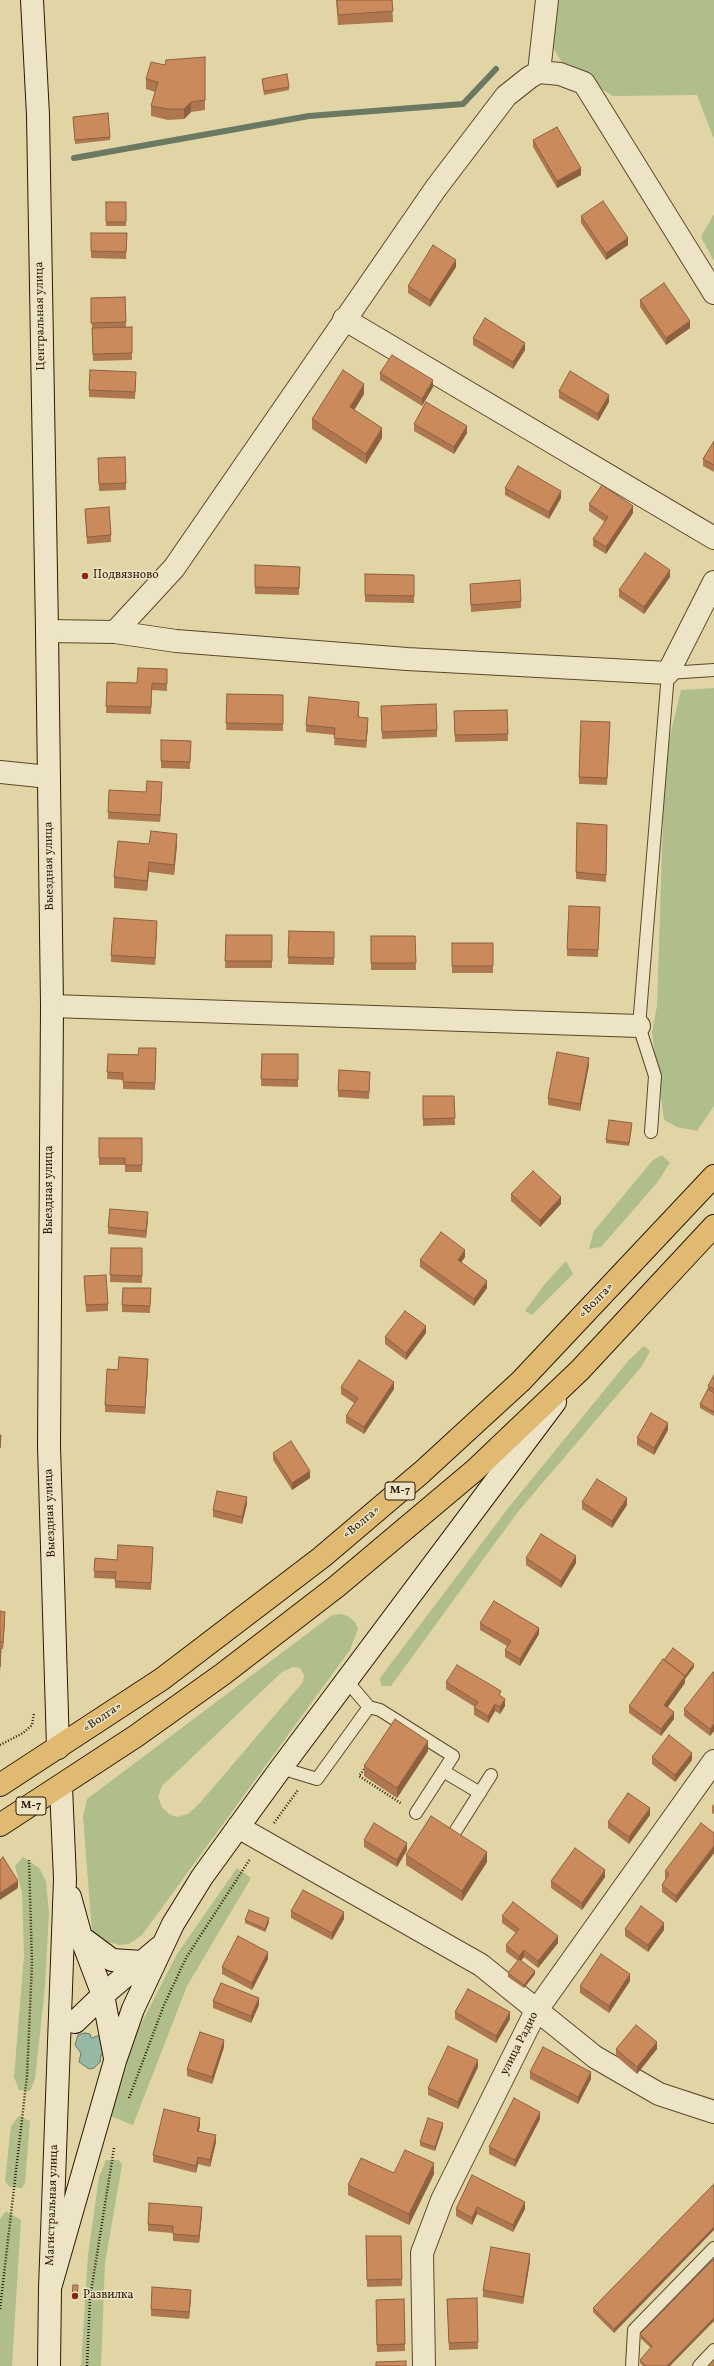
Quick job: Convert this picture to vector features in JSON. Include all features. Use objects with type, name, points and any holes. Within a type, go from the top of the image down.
[{"type":"highway","name":"«Волга»","points":[[0,1785],[162,1679],[322,1557],[422,1472],[521,1381],[714,1176]]},
{"type":"highway","name":"М-7","points":[[0,1825],[61,1787],[223,1674],[336,1587],[475,1470],[580,1370],[714,1226]]},
{"type":"street","name":"Центральная улица","points":[[32,0],[38,115],[48,631]]},
{"type":"street","points":[[539,72],[547,0]]},
{"type":"street","points":[[115,632],[174,568],[344,319],[436,188],[506,96],[539,72],[560,74],[584,83],[714,293]]},
{"type":"street","points":[[344,319],[714,538]]},
{"type":"street","points":[[48,631],[115,632],[176,641],[407,659],[668,673],[714,582]]},
{"type":"street","name":"Выездная улица","points":[[48,631],[52,1006],[49,1446],[58,1748]]},
{"type":"street","points":[[0,772],[49,777]]},
{"type":"street","points":[[52,1006],[640,1026]]},
{"type":"street","points":[[50,2288],[115,2061],[133,2009],[160,1947],[202,1877],[238,1827],[346,1680],[580,1370]]},
{"type":"street","name":"улица Радио","points":[[424,2366],[422,2252],[442,2200],[536,2011],[714,1761]]},
{"type":"street","points":[[61,1787],[65,1879],[82,1937],[103,1995],[115,2061]]},
{"type":"street","points":[[238,1827],[481,1965],[536,2011],[595,2057],[653,2090],[714,2112]]},
{"type":"street","name":"Магистральная улица","points":[[49,2366],[50,2288],[65,1879]]},
{"type":"street","points":[[82,1937],[112,1960],[142,1962]]},
{"type":"street","points":[[59,2044],[75,2022],[103,1995],[160,1947]]},
{"type":"street","points":[[75,2022],[111,2035]]},
{"type":"lane","points":[[651,1132],[655,1076],[640,1026],[668,673],[714,670]]},
{"type":"lane","points":[[346,1680],[369,1707],[380,1710],[453,1756],[416,1813]]},
{"type":"lane","points":[[281,1768],[317,1779],[369,1707]]},
{"type":"lane","points":[[443,1771],[480,1793]]},
{"type":"lane","points":[[453,1835],[491,1775]]},
{"type":"lane","points":[[632,2366],[634,2330],[714,2248]]},
{"type":"lane","points":[[699,2366],[714,2350]]},
{"type":"path","points":[[359,1776],[365,1768],[368,1770]]},
{"type":"path","points":[[128,2100],[153,2031],[186,1958],[261,1840],[308,1776]]},
{"type":"path","points":[[0,2309],[27,2076],[32,1963],[29,1860]]},
{"type":"path","points":[[87,2366],[90,2298],[116,2141]]},
{"type":"shaded area","points":[[557,0],[714,0],[714,139],[697,95],[613,96],[563,65],[553,47]]},
{"type":"shaded area","points":[[714,214],[714,261],[701,237]]},
{"type":"shaded area","points":[[714,688],[714,1106],[697,1131],[677,1127],[664,1120],[652,1032],[657,1006],[665,757],[681,690]]},
{"type":"shaded area","points":[[662,1155],[670,1163],[656,1184],[601,1247],[589,1249],[594,1231],[653,1160]]},
{"type":"shaded area","points":[[566,1261],[573,1274],[532,1315],[525,1311],[544,1285]]},
{"type":"shaded area","points":[[644,1346],[650,1351],[642,1366],[517,1513],[391,1686],[381,1686],[380,1678],[509,1507],[629,1360]]},
{"type":"shaded area","points":[[341,1614],[348,1616],[355,1622],[358,1629],[350,1650],[142,1935],[129,1944],[119,1945],[101,1940],[92,1933],[83,1816],[87,1799],[332,1615]],"holes":[[[293,1667],[300,1668],[304,1675],[303,1682],[200,1803],[188,1814],[177,1817],[169,1814],[162,1807],[158,1797],[162,1786],[282,1672]]]},
{"type":"shaded area","points":[[23,1857],[39,1868],[46,1881],[49,1913],[45,1987],[35,2079],[30,2091],[19,2090],[14,2077],[24,1956],[22,1892],[15,1866]]},
{"type":"shaded area","points":[[237,1868],[251,1878],[187,1986],[133,2125],[110,2116],[139,2028],[177,1954]]},
{"type":"shaded area","points":[[85,2033],[90,2034],[91,2038],[101,2035],[105,2053],[101,2055],[100,2062],[94,2068],[89,2069],[79,2062],[81,2053],[75,2045],[78,2035]]},
{"type":"shaded area","points":[[19,2116],[30,2121],[25,2183],[22,2188],[10,2187],[5,2181],[11,2126]]},
{"type":"shaded area","points":[[106,2160],[119,2160],[122,2165],[105,2263],[101,2366],[81,2366],[88,2255],[99,2177]]},
{"type":"shaded area","points":[[6,2211],[21,2220],[12,2366],[0,2366],[0,2219]]},
{"type":"building","points":[[337,0],[392,0],[393,11],[338,15]]},
{"type":"building","points":[[205,57],[205,100],[191,102],[184,109],[168,109],[151,106],[158,82],[146,79],[151,62],[165,65],[166,60]]},
{"type":"building","points":[[287,74],[289,87],[264,91],[262,79]]},
{"type":"building","points":[[108,113],[110,137],[75,140],[73,117]]},
{"type":"building","points":[[557,127],[581,168],[557,181],[533,140]]},
{"type":"building","points":[[603,201],[628,238],[606,253],[581,216]]},
{"type":"building","points":[[106,202],[126,202],[126,222],[106,222]]},
{"type":"building","points":[[91,233],[127,233],[126,252],[91,251]]},
{"type":"building","points":[[433,245],[456,260],[430,300],[408,286]]},
{"type":"building","points":[[664,283],[690,321],[666,338],[640,300]]},
{"type":"building","points":[[125,297],[126,322],[91,323],[91,298]]},
{"type":"building","points":[[485,318],[525,343],[513,362],[473,338]]},
{"type":"building","points":[[132,327],[132,353],[93,354],[92,328]]},
{"type":"building","points":[[392,355],[433,380],[422,399],[380,373]]},
{"type":"building","points":[[90,370],[136,372],[135,392],[89,390]]},
{"type":"building","points":[[343,370],[364,384],[350,407],[382,428],[366,454],[312,419]]},
{"type":"building","points":[[570,371],[609,395],[598,414],[559,391]]},
{"type":"building","points":[[426,402],[467,426],[454,447],[414,424]]},
{"type":"building","points":[[714,441],[714,465],[703,459]]},
{"type":"building","points":[[125,457],[126,483],[99,484],[98,458]]},
{"type":"building","points":[[518,466],[561,491],[549,512],[505,488]]},
{"type":"building","points":[[602,485],[633,506],[606,547],[593,539],[608,517],[589,504]]},
{"type":"building","points":[[109,507],[111,535],[87,537],[85,509]]},
{"type":"building","points":[[645,553],[670,570],[644,607],[619,590]]},
{"type":"building","points":[[255,565],[300,567],[299,588],[255,587]]},
{"type":"building","points":[[365,574],[414,575],[414,596],[365,595]]},
{"type":"building","points":[[520,580],[521,601],[471,605],[470,584]]},
{"type":"building","points":[[138,668],[167,669],[167,684],[152,683],[151,707],[106,706],[107,682],[137,683]]},
{"type":"building","points":[[227,694],[283,695],[283,724],[226,723]]},
{"type":"building","points":[[309,697],[359,702],[358,717],[368,718],[366,741],[334,738],[335,728],[306,725]]},
{"type":"building","points":[[436,704],[437,730],[382,732],[381,706]]},
{"type":"building","points":[[507,710],[508,734],[455,735],[454,711]]},
{"type":"building","points":[[581,721],[610,722],[607,778],[579,777]]},
{"type":"building","points":[[161,740],[191,741],[190,762],[161,761]]},
{"type":"building","points":[[147,781],[162,782],[160,815],[108,812],[109,790],[146,792]]},
{"type":"building","points":[[577,823],[607,825],[606,875],[576,872]]},
{"type":"building","points":[[151,831],[177,834],[174,865],[149,862],[147,881],[114,877],[118,841],[149,844]]},
{"type":"building","points":[[569,906],[600,907],[598,950],[567,949]]},
{"type":"building","points":[[114,918],[157,921],[155,958],[111,955]]},
{"type":"building","points":[[289,931],[334,932],[334,958],[288,957]]},
{"type":"building","points":[[226,935],[272,935],[272,961],[225,961]]},
{"type":"building","points":[[371,936],[415,936],[416,963],[371,963]]},
{"type":"building","points":[[452,943],[493,943],[493,966],[452,966]]},
{"type":"building","points":[[139,1048],[156,1048],[155,1083],[123,1082],[123,1073],[107,1072],[108,1054],[138,1055]]},
{"type":"building","points":[[557,1052],[589,1058],[580,1104],[548,1098]]},
{"type":"building","points":[[262,1054],[298,1054],[298,1080],[261,1079]]},
{"type":"building","points":[[339,1070],[370,1072],[369,1092],[338,1090]]},
{"type":"building","points":[[423,1096],[454,1096],[455,1118],[423,1119]]},
{"type":"building","points":[[609,1120],[632,1123],[629,1143],[606,1140]]},
{"type":"building","points":[[99,1138],[142,1138],[142,1165],[125,1165],[125,1158],[99,1158]]},
{"type":"building","points":[[533,1171],[561,1197],[540,1220],[511,1194]]},
{"type":"building","points":[[110,1209],[148,1212],[146,1231],[108,1227]]},
{"type":"building","points":[[441,1232],[465,1250],[458,1260],[487,1281],[474,1299],[420,1260]]},
{"type":"building","points":[[111,1248],[142,1248],[142,1276],[110,1275]]},
{"type":"building","points":[[106,1275],[108,1304],[86,1305],[84,1276]]},
{"type":"building","points":[[123,1288],[151,1288],[150,1306],[122,1305]]},
{"type":"building","points":[[405,1311],[426,1326],[406,1353],[385,1337]]},
{"type":"building","points":[[119,1357],[148,1359],[145,1407],[105,1405],[107,1369],[118,1370]]},
{"type":"building","points":[[359,1360],[394,1382],[364,1427],[346,1416],[358,1398],[341,1387]]},
{"type":"building","points":[[714,1375],[714,1389],[708,1386]]},
{"type":"building","points":[[708,1389],[714,1393],[714,1412],[700,1404]]},
{"type":"building","points":[[651,1413],[668,1423],[654,1448],[637,1438]]},
{"type":"building","points":[[291,1441],[310,1471],[292,1483],[273,1453]]},
{"type":"building","points":[[597,1479],[627,1498],[612,1521],[582,1502]]},
{"type":"building","points":[[217,1491],[247,1497],[242,1517],[213,1510]]},
{"type":"building","points":[[541,1534],[576,1556],[561,1581],[526,1558]]},
{"type":"building","points":[[118,1545],[153,1547],[151,1583],[115,1581],[116,1572],[94,1571],[95,1558],[117,1560]]},
{"type":"building","points":[[494,1601],[539,1628],[520,1659],[505,1650],[511,1641],[480,1623]]},
{"type":"building","points":[[0,1611],[5,1612],[3,1642],[0,1642]]},
{"type":"building","points":[[673,1648],[694,1664],[685,1676],[664,1660]]},
{"type":"building","points":[[663,1659],[685,1676],[664,1705],[674,1712],[661,1729],[629,1706]]},
{"type":"building","points":[[457,1665],[501,1691],[499,1695],[505,1699],[500,1707],[495,1704],[488,1716],[474,1708],[478,1702],[446,1682]]},
{"type":"building","points":[[713,1672],[714,1724],[710,1729],[684,1709]]},
{"type":"building","points":[[395,1719],[428,1741],[397,1788],[364,1766]]},
{"type":"building","points":[[669,1735],[692,1753],[675,1775],[652,1757]]},
{"type":"building","points":[[628,1793],[650,1808],[629,1837],[608,1822]]},
{"type":"building","points":[[431,1816],[487,1852],[462,1891],[406,1855]]},
{"type":"building","points":[[374,1823],[407,1843],[397,1860],[364,1840]]},
{"type":"building","points":[[701,1823],[714,1833],[714,1846],[676,1896],[662,1885],[669,1874],[665,1871]]},
{"type":"building","points":[[575,1848],[605,1870],[582,1903],[551,1881]]},
{"type":"building","points":[[3,1857],[18,1881],[0,1893],[0,1860]]},
{"type":"building","points":[[303,1890],[344,1912],[332,1933],[291,1911]]},
{"type":"building","points":[[513,1902],[558,1936],[538,1961],[524,1950],[519,1956],[506,1945],[519,1929],[502,1916]]},
{"type":"building","points":[[641,1906],[664,1923],[648,1945],[625,1929]]},
{"type":"building","points":[[249,1910],[269,1918],[265,1929],[245,1920]]},
{"type":"building","points":[[238,1936],[268,1952],[252,1983],[222,1967]]},
{"type":"building","points":[[601,1954],[630,1974],[609,2006],[580,1986]]},
{"type":"building","points":[[519,1959],[535,1971],[524,1985],[508,1973]]},
{"type":"building","points":[[221,1983],[259,1998],[251,2016],[213,2001]]},
{"type":"building","points":[[468,1989],[510,2012],[496,2036],[455,2012]]},
{"type":"building","points":[[636,2025],[657,2042],[637,2067],[616,2049]]},
{"type":"building","points":[[200,2032],[224,2040],[212,2077],[187,2069]]},
{"type":"building","points":[[448,2046],[478,2060],[458,2102],[428,2088]]},
{"type":"building","points":[[543,2047],[591,2072],[578,2097],[530,2072]]},
{"type":"building","points":[[514,2098],[540,2112],[515,2160],[489,2147]]},
{"type":"building","points":[[164,2109],[200,2118],[197,2131],[216,2135],[210,2160],[198,2157],[196,2166],[153,2155]]},
{"type":"building","points":[[428,2118],[443,2123],[435,2147],[420,2142]]},
{"type":"building","points":[[405,2150],[434,2163],[409,2214],[348,2185],[361,2158],[394,2173]]},
{"type":"building","points":[[472,2175],[525,2202],[513,2225],[477,2207],[472,2218],[456,2209]]},
{"type":"building","points":[[714,2184],[714,2227],[614,2329],[593,2308]]},
{"type":"building","points":[[149,2203],[202,2207],[199,2236],[173,2234],[173,2226],[148,2224]]},
{"type":"building","points":[[366,2236],[401,2236],[402,2279],[367,2280]]},
{"type":"building","points":[[491,2247],[530,2254],[523,2297],[483,2290]]},
{"type":"building","points":[[714,2259],[714,2318],[667,2366],[646,2366],[640,2360],[652,2346],[640,2334]]},
{"type":"building","points":[[73,2285],[78,2285],[77,2297],[72,2296]]},
{"type":"building","points":[[152,2287],[191,2290],[189,2312],[151,2309]]},
{"type":"building","points":[[477,2298],[478,2342],[449,2343],[447,2299]]},
{"type":"building","points":[[404,2299],[405,2344],[377,2345],[376,2300]]},
{"type":"building","points":[[714,2360],[714,2366],[708,2366]]},
{"type":"building","points":[[406,2361],[406,2366],[376,2366],[376,2362]]},
{"type":"waterway","points":[[74,158],[309,116],[463,104],[496,69]]},
{"type":"place","name":"Подвязново","points":[[85,576]]},
{"type":"place","name":"Развилка","points":[[75,2296]]}]
